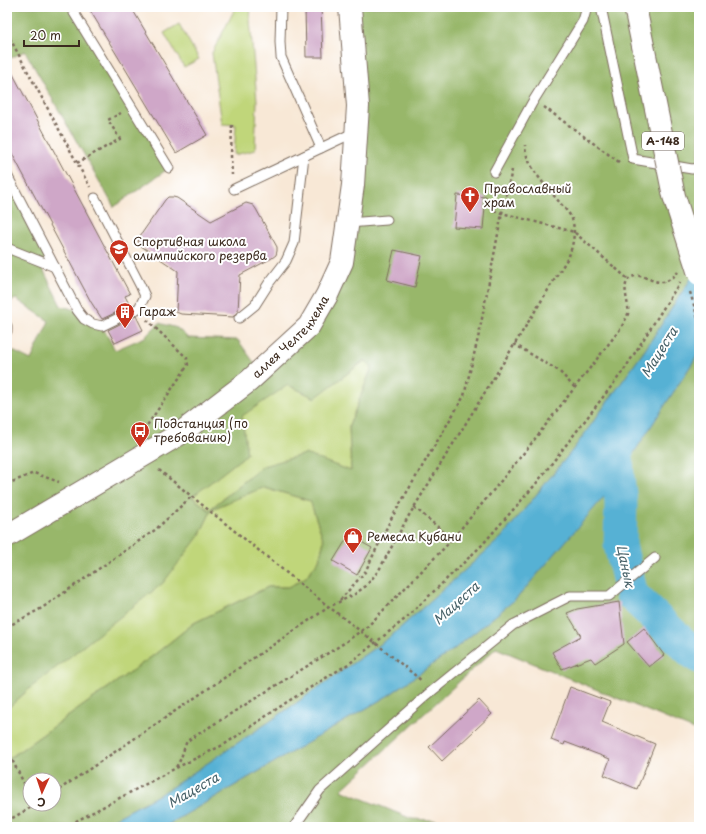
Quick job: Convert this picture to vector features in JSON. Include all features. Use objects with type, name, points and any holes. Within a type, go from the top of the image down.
[{"type":"main road","name":"аллея Челтенхема","points":[[7,536],[178,435],[249,381],[309,326],[327,296],[342,262],[353,186],[358,106],[350,7]]},
{"type":"main road","name":"А-148","points":[[635,7],[674,196],[687,273]]},
{"type":"lane","points":[[74,7],[74,13],[169,168]]},
{"type":"lane","points":[[281,7],[281,57],[321,148]]},
{"type":"lane","points":[[494,172],[532,103],[583,21],[587,7]]},
{"type":"lane","points":[[601,7],[633,159],[692,169],[699,168]]},
{"type":"lane","points":[[234,189],[356,131]]},
{"type":"lane","points":[[240,318],[255,305],[286,260],[294,243],[304,156]]},
{"type":"lane","points":[[7,175],[77,310],[84,319],[93,324],[102,326],[140,308],[144,296],[140,285],[96,198]]},
{"type":"lane","points":[[347,223],[387,220]]},
{"type":"lane","points":[[7,248],[55,267]]},
{"type":"lane","points":[[7,326],[7,331]]},
{"type":"lane","points":[[294,827],[320,790],[427,695],[513,624],[570,596],[609,596],[654,558]]},
{"type":"path","points":[[7,33],[96,198]]},
{"type":"path","points":[[541,105],[620,162]]},
{"type":"path","points":[[77,163],[120,139],[108,120],[132,106]]},
{"type":"path","points":[[232,126],[231,156],[234,189]]},
{"type":"path","points":[[62,788],[329,607],[355,594],[366,586],[379,570],[414,507],[569,256],[573,245],[574,232],[572,218],[530,166],[525,151],[525,138],[522,144]]},
{"type":"path","points":[[339,602],[365,572],[391,519],[464,396],[479,334],[512,169]]},
{"type":"path","points":[[494,211],[574,232],[628,279]]},
{"type":"path","points":[[176,768],[181,761],[184,746],[188,741],[342,645],[368,626],[452,539],[527,450],[621,328],[628,315],[625,285],[628,279],[643,277],[655,282],[664,282],[675,276],[687,273]]},
{"type":"path","points":[[65,827],[176,768],[225,744],[287,702],[350,663],[405,619],[481,546],[535,485],[624,370],[687,273]]},
{"type":"path","points":[[142,315],[187,358],[188,366],[143,432]]},
{"type":"path","points":[[514,344],[559,371],[575,388]]},
{"type":"path","points":[[156,468],[422,681]]},
{"type":"path","points":[[7,484],[34,473]]},
{"type":"path","points":[[7,628],[42,608],[155,530],[192,496]]},
{"type":"path","points":[[414,507],[452,539]]},
{"type":"path","points":[[7,750],[22,779]]},
{"type":"path","points":[[7,821],[22,812]]},
{"type":"green space","points":[[7,7],[74,7],[169,168],[114,207],[25,51],[7,60]]},
{"type":"green space","points":[[236,7],[251,7],[250,20],[257,101],[255,150],[234,155],[236,125],[222,124],[212,53]]},
{"type":"green space","points":[[350,7],[699,7],[699,266],[645,350],[575,447],[502,537],[390,637],[275,718],[166,791],[99,827],[7,827],[7,760],[154,655],[194,623],[268,587],[289,587],[306,577],[319,560],[324,541],[310,501],[264,487],[212,509],[199,536],[163,583],[29,689],[7,709],[7,343],[11,350],[31,360],[49,321],[16,299],[7,303],[7,281],[12,277],[7,258],[7,175],[55,267],[39,261],[61,306],[77,310],[102,326],[115,350],[145,337],[159,323],[177,328],[188,338],[238,340],[260,371],[309,326],[347,223]],"holes":[[[365,360],[372,367],[349,426],[351,471],[305,454],[263,466],[209,510],[192,497],[247,454],[242,416],[288,385],[315,398]]]},
{"type":"green space","points":[[179,24],[199,59],[184,67],[164,33]]},
{"type":"green space","points":[[699,353],[699,732],[496,648],[341,790],[412,819],[468,822],[479,827],[164,827],[389,695],[453,650],[517,598],[608,491]]},
{"type":"green space","points":[[366,360],[372,367],[349,426],[351,472],[263,466],[209,510],[192,496],[247,454],[241,416],[288,384],[315,397]]},
{"type":"green space","points":[[264,487],[310,501],[324,541],[319,560],[306,577],[289,587],[268,587],[194,623],[154,655],[7,760],[7,709],[199,536],[212,509]]},
{"type":"water","name":"Мацеста","points":[[699,266],[699,353],[609,491],[517,598],[453,650],[389,695],[164,827],[99,827],[166,791],[275,718],[390,637],[502,537],[575,447],[645,350]]},
{"type":"building","points":[[88,7],[131,7],[207,135],[176,153]]},
{"type":"building","points":[[305,7],[321,7],[323,57],[306,57]]},
{"type":"building","points":[[7,63],[130,294],[125,296],[130,306],[102,319],[91,302],[7,144]]},
{"type":"building","name":"Православный храм","points":[[457,195],[486,197],[483,229],[454,227]]},
{"type":"building","points":[[168,197],[177,198],[211,221],[246,203],[253,205],[277,247],[276,255],[240,275],[238,311],[233,317],[181,314],[176,312],[178,271],[141,246],[138,241]]},
{"type":"building","points":[[394,250],[422,256],[415,287],[387,280]]},
{"type":"building","name":"Гараж","points":[[136,316],[143,330],[115,343],[108,330]]},
{"type":"building","points":[[349,535],[372,548],[357,575],[333,561]]},
{"type":"building","points":[[619,602],[624,644],[595,663],[591,658],[562,669],[552,652],[581,636],[567,613],[577,609]]},
{"type":"building","points":[[644,628],[664,655],[649,667],[627,642]]},
{"type":"building","points":[[570,687],[610,702],[602,722],[655,744],[637,789],[604,775],[610,759],[565,742],[564,745],[551,740]]},
{"type":"building","points":[[479,700],[492,714],[442,761],[429,747]]},
{"type":"waterway","name":"Цанык","points":[[616,432],[618,477],[621,502],[620,545],[632,595],[699,657]]},
{"type":"place","name":"Православный храм","points":[[470,213]]},
{"type":"place","name":"Спортивная школа олимпийского резерва","points":[[119,266]]},
{"type":"place","name":"Гараж","points":[[125,329]]},
{"type":"place","name":"Подстанция (по требованию)","points":[[140,448]]},
{"type":"place","name":"Ремесла Кубани","points":[[353,554]]}]
